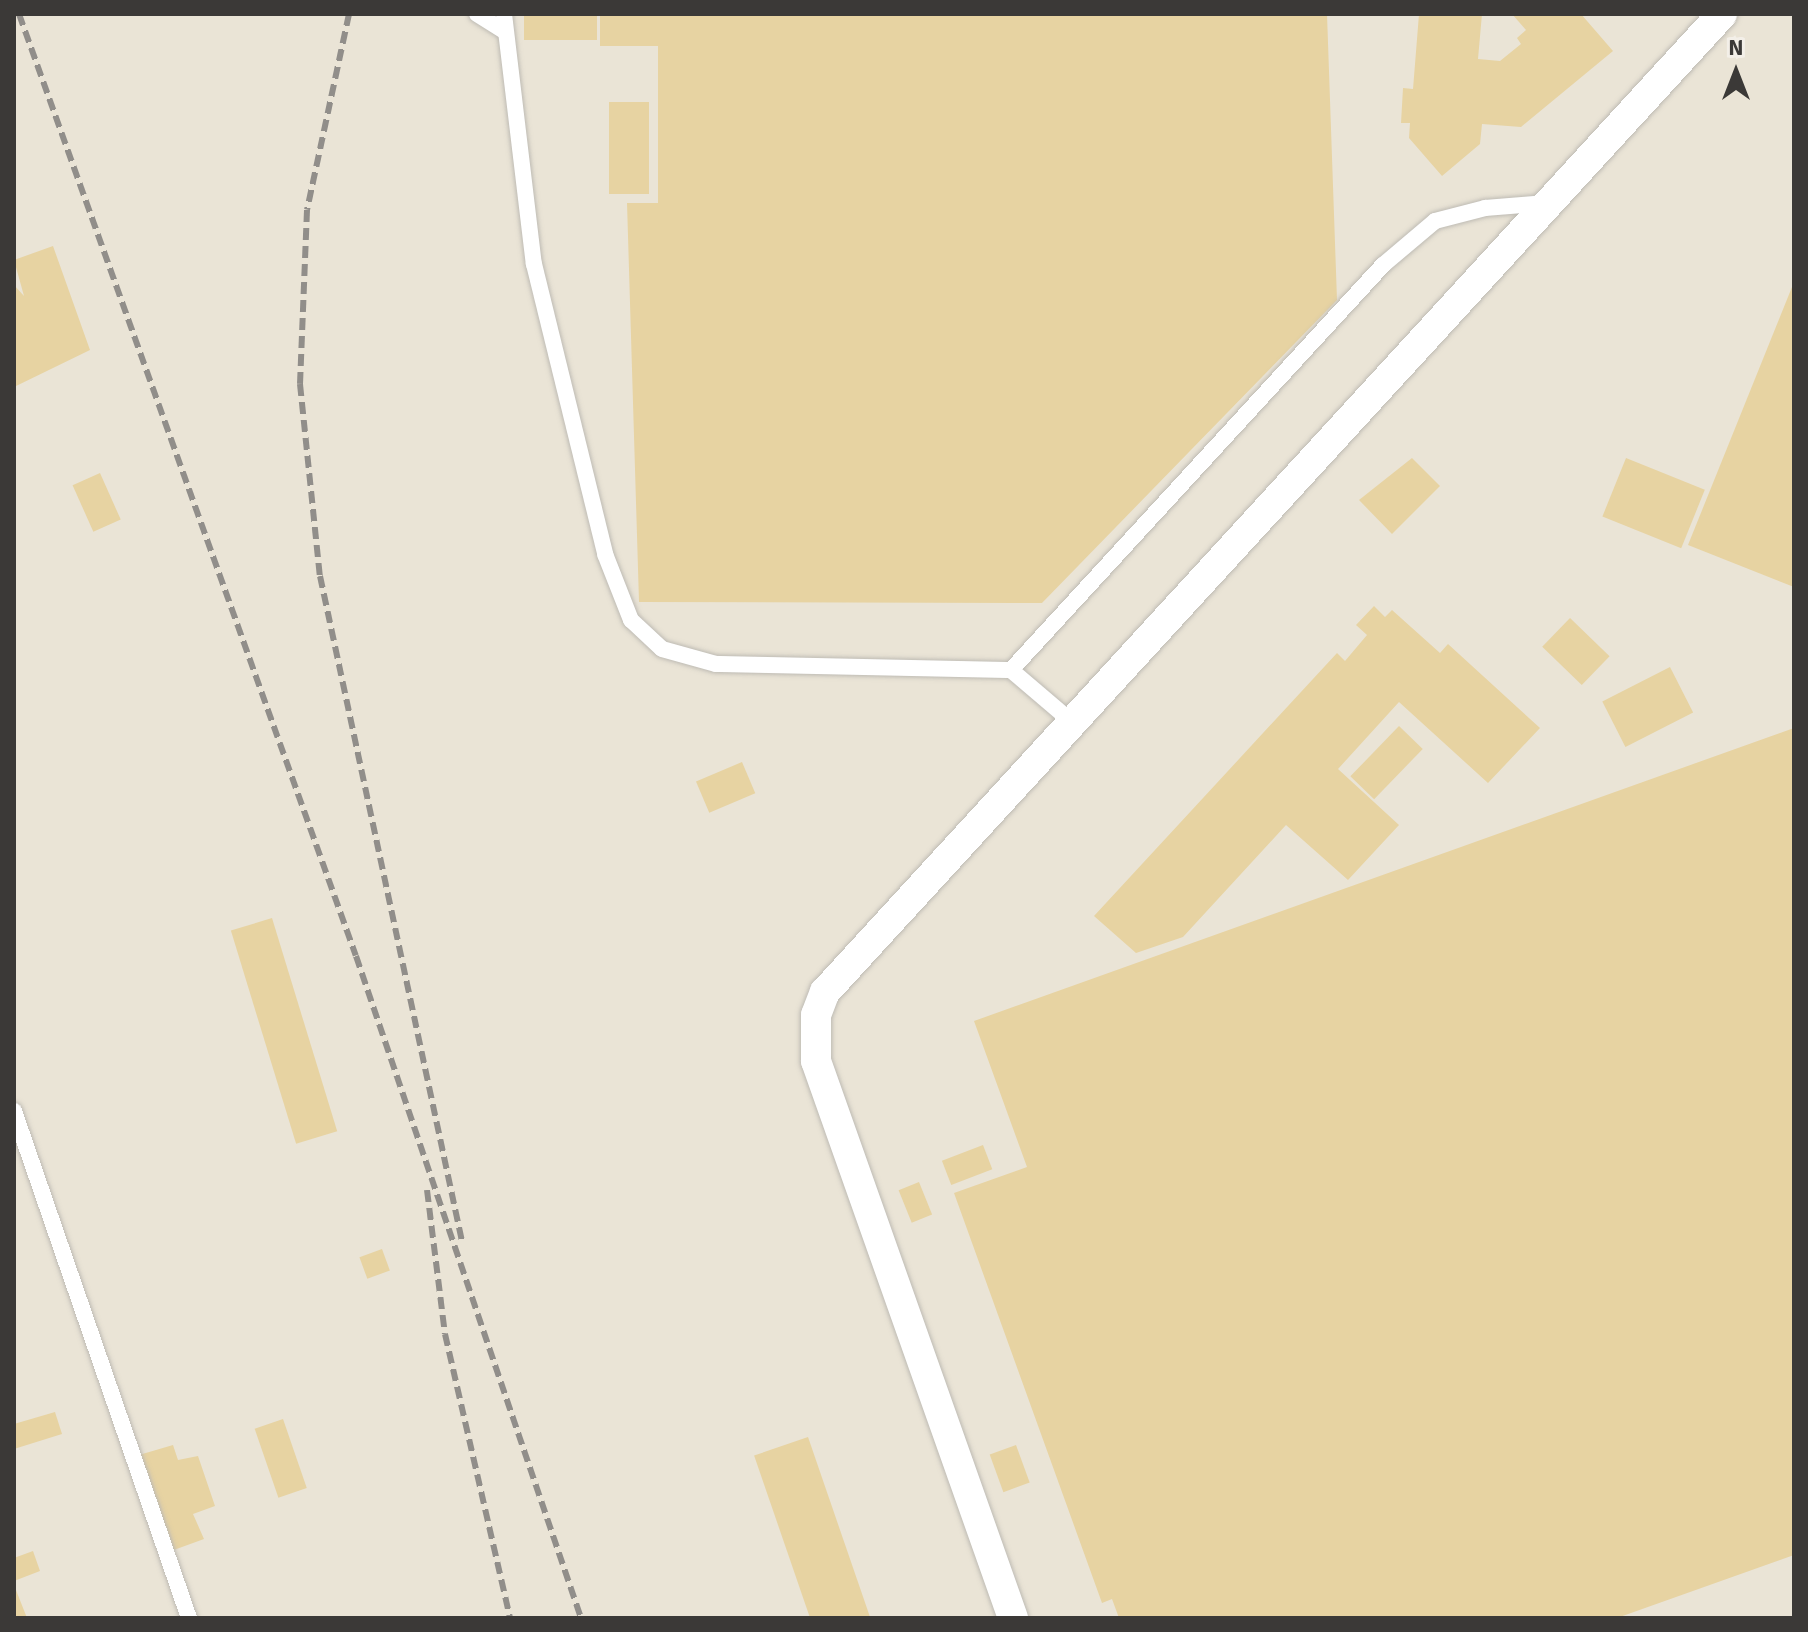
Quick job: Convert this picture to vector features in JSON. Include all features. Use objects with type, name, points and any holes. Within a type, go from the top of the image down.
[{"type":"street","points":[[1013,1618],[816,1061],[813,1035],[825,992],[1722,14]]},
{"type":"lane","points":[[477,14],[503,22],[534,264],[605,554],[631,620],[662,649],[716,664],[1011,670],[1073,723]]},
{"type":"lane","points":[[1011,670],[1383,265],[1435,221],[1485,208],[1549,203]]},
{"type":"lane","points":[[14,1111],[189,1618]]},
{"type":"shaded area","points":[[14,14],[1794,14],[1794,1618],[14,1618]]},
{"type":"building","points":[[524,14],[597,14],[597,40],[524,40]]},
{"type":"building","points":[[600,14],[1327,14],[1337,300],[1042,603],[639,602],[627,203],[658,203],[658,46],[600,46]]},
{"type":"building","points":[[1419,14],[1482,14],[1478,59],[1500,61],[1521,44],[1517,38],[1526,30],[1512,14],[1581,14],[1613,51],[1521,127],[1482,124],[1480,144],[1442,176],[1409,138],[1410,123],[1401,123],[1403,88],[1413,89]]},
{"type":"building","points":[[609,102],[649,102],[649,194],[609,194]]},
{"type":"building","points":[[53,246],[90,350],[14,387],[14,285],[24,296],[14,260]]},
{"type":"building","points":[[1794,282],[1794,587],[1688,545]]},
{"type":"building","points":[[1412,458],[1440,486],[1392,534],[1359,500]]},
{"type":"building","points":[[1626,458],[1705,490],[1681,548],[1602,516]]},
{"type":"building","points":[[100,473],[121,520],[93,532],[73,485]]},
{"type":"building","points":[[1374,606],[1385,617],[1392,610],[1440,653],[1448,644],[1540,728],[1488,783],[1399,702],[1338,769],[1399,825],[1348,880],[1286,825],[1183,937],[1136,953],[1094,916],[1337,653],[1345,661],[1367,635],[1356,625]]},
{"type":"building","points":[[1570,618],[1610,656],[1582,685],[1542,647]]},
{"type":"building","points":[[1670,667],[1693,712],[1625,747],[1602,702]]},
{"type":"building","points":[[1399,726],[1423,749],[1374,799],[1350,776]]},
{"type":"building","points":[[1794,728],[1794,1555],[1617,1618],[1119,1618],[1112,1599],[1102,1603],[954,1193],[1027,1167],[974,1021]]},
{"type":"building","points":[[742,762],[755,793],[709,813],[696,782]]},
{"type":"building","points":[[272,918],[337,1131],[296,1144],[231,931]]},
{"type":"building","points":[[983,1145],[992,1169],[951,1185],[942,1161]]},
{"type":"building","points":[[919,1182],[932,1214],[912,1223],[899,1190]]},
{"type":"building","points":[[382,1249],[390,1271],[367,1279],[359,1257]]},
{"type":"building","points":[[55,1412],[62,1434],[14,1449],[14,1424]]},
{"type":"building","points":[[283,1419],[307,1488],[278,1498],[255,1429]]},
{"type":"building","points":[[808,1437],[870,1618],[810,1618],[754,1456]]},
{"type":"building","points":[[173,1445],[178,1460],[198,1456],[215,1506],[193,1514],[204,1539],[171,1551],[139,1455]]},
{"type":"building","points":[[1016,1445],[1030,1483],[1003,1492],[990,1455]]},
{"type":"building","points":[[33,1551],[40,1571],[14,1581],[14,1558]]},
{"type":"building","points":[[14,1585],[27,1618],[14,1618]]},
{"type":"railway","points":[[19,14],[356,956],[581,1618]]},
{"type":"railway","points":[[349,14],[307,210],[300,384],[320,576],[462,1241]]},
{"type":"railway","points":[[427,1190],[445,1334],[510,1618]]}]
